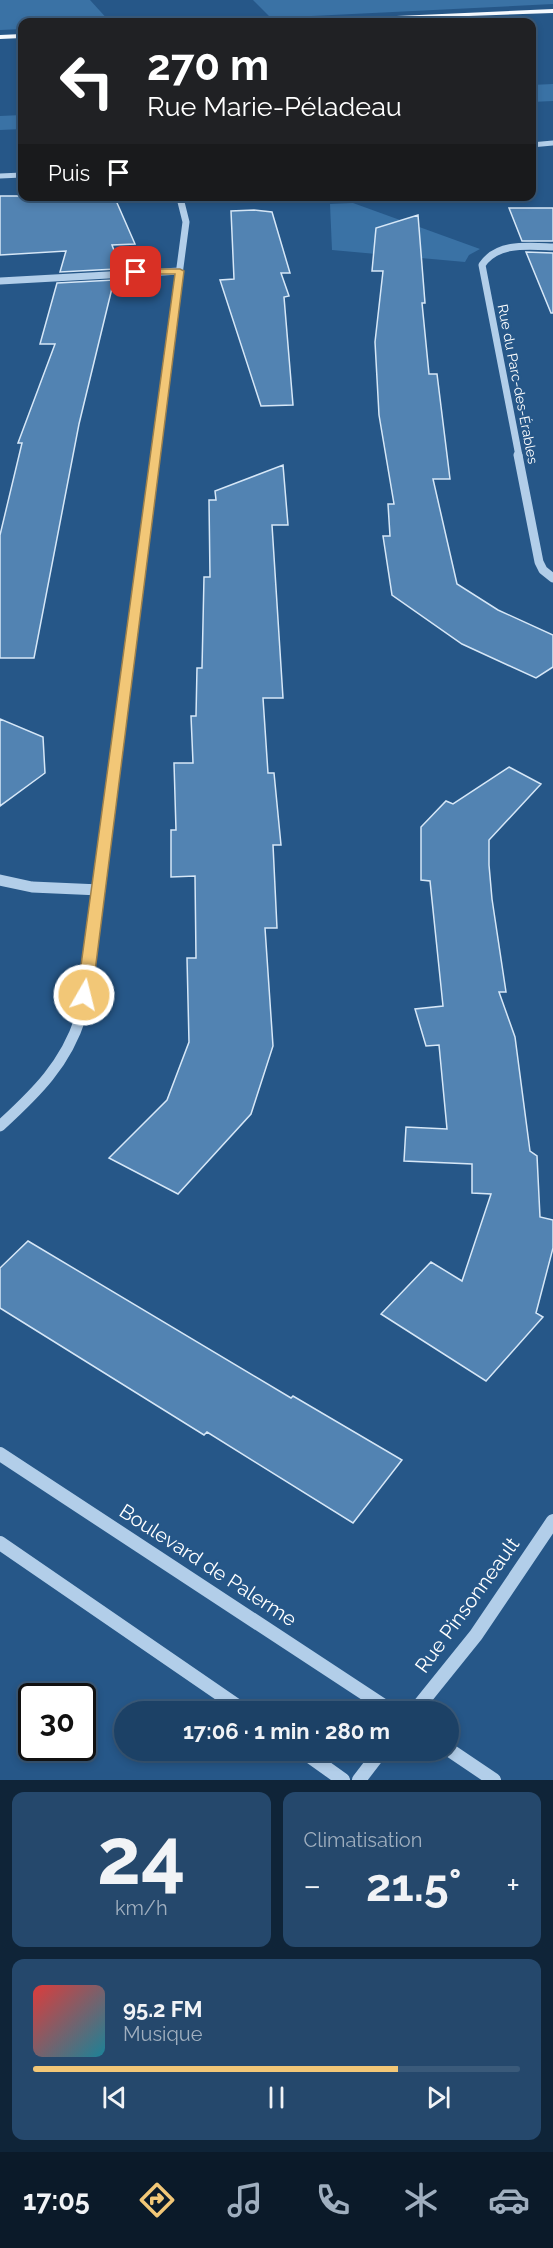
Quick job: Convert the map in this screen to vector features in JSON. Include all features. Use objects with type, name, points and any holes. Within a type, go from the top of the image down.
[{"type":"main road","points":[[396,18],[553,11]]},
{"type":"main road","points":[[0,37],[18,36]]},
{"type":"street","points":[[536,145],[553,143]]},
{"type":"street","points":[[0,176],[18,175]]},
{"type":"street","points":[[0,1126],[42,1089],[68,1054],[76,1037],[100,890],[180,271],[186,222],[181,201]]},
{"type":"street","name":"Rue du Parc-des-Érables","points":[[553,247],[509,249],[489,256],[482,265],[539,561],[543,570],[553,578]]},
{"type":"street","points":[[0,281],[180,271]]},
{"type":"street","points":[[0,880],[32,887],[100,890]]},
{"type":"street","name":"Boulevard de Palerme","points":[[0,1454],[376,1701]]},
{"type":"street","name":"Rue Pinsonneault","points":[[423,1701],[476,1635],[553,1521]]},
{"type":"street","points":[[0,1543],[230,1701]]},
{"type":"street","points":[[459,1756],[494,1780]]},
{"type":"street","points":[[316,1761],[343,1780]]},
{"type":"street","points":[[359,1780],[374,1761]]},
{"type":"shaded area","points":[[0,0],[90,0],[106,18],[18,18],[18,29],[0,30]]},
{"type":"shaded area","points":[[253,0],[553,0],[553,4],[271,18]]},
{"type":"shaded area","points":[[553,84],[553,101],[536,102],[536,85]]},
{"type":"shaded area","points":[[18,115],[18,129],[0,130],[0,116]]},
{"type":"shaded area","points":[[353,203],[480,249],[469,255],[465,262],[332,250],[330,204]]},
{"type":"building","points":[[0,196],[18,196],[18,201],[116,201],[135,244],[112,245],[118,261],[116,269],[60,272],[66,251],[0,255]]},
{"type":"building","points":[[509,208],[553,208],[553,241],[522,241]]},
{"type":"building","points":[[231,211],[272,212],[290,273],[281,273],[289,296],[284,297],[293,405],[261,406],[220,280],[234,279]]},
{"type":"building","points":[[418,215],[425,303],[422,303],[429,374],[437,374],[450,479],[433,479],[457,584],[498,610],[553,635],[553,667],[536,678],[462,644],[392,595],[383,536],[390,536],[388,504],[394,504],[379,415],[375,342],[383,271],[372,271],[376,228]]},
{"type":"building","points":[[526,252],[553,253],[553,313],[551,313]]},
{"type":"building","points":[[114,280],[79,424],[34,658],[0,658],[0,535],[22,443],[18,443],[55,344],[40,344],[57,283]]},
{"type":"building","points":[[283,465],[288,525],[272,525],[283,698],[263,698],[268,773],[274,773],[281,845],[273,845],[277,928],[265,928],[273,1046],[251,1114],[178,1194],[109,1158],[167,1100],[189,1042],[187,958],[196,958],[195,876],[171,877],[171,830],[176,830],[174,763],[193,763],[191,716],[196,716],[197,668],[202,668],[204,577],[210,577],[209,500],[216,500],[215,491]]},
{"type":"building","points":[[0,719],[43,737],[45,773],[0,806]]},
{"type":"building","points":[[509,767],[541,784],[489,840],[492,899],[506,992],[499,992],[515,1037],[530,1151],[537,1156],[540,1217],[553,1220],[553,1248],[536,1313],[543,1317],[486,1381],[381,1314],[431,1262],[462,1281],[491,1194],[472,1193],[472,1164],[404,1161],[406,1127],[447,1129],[439,1045],[426,1046],[415,1009],[443,1006],[430,881],[421,880],[421,827],[446,801],[453,804]]},
{"type":"building","points":[[28,1241],[291,1398],[293,1396],[402,1460],[353,1523],[207,1432],[204,1435],[0,1308],[0,1268]]},
{"type":"route","points":[[84,995],[103,866],[180,271],[136,272]]}]
